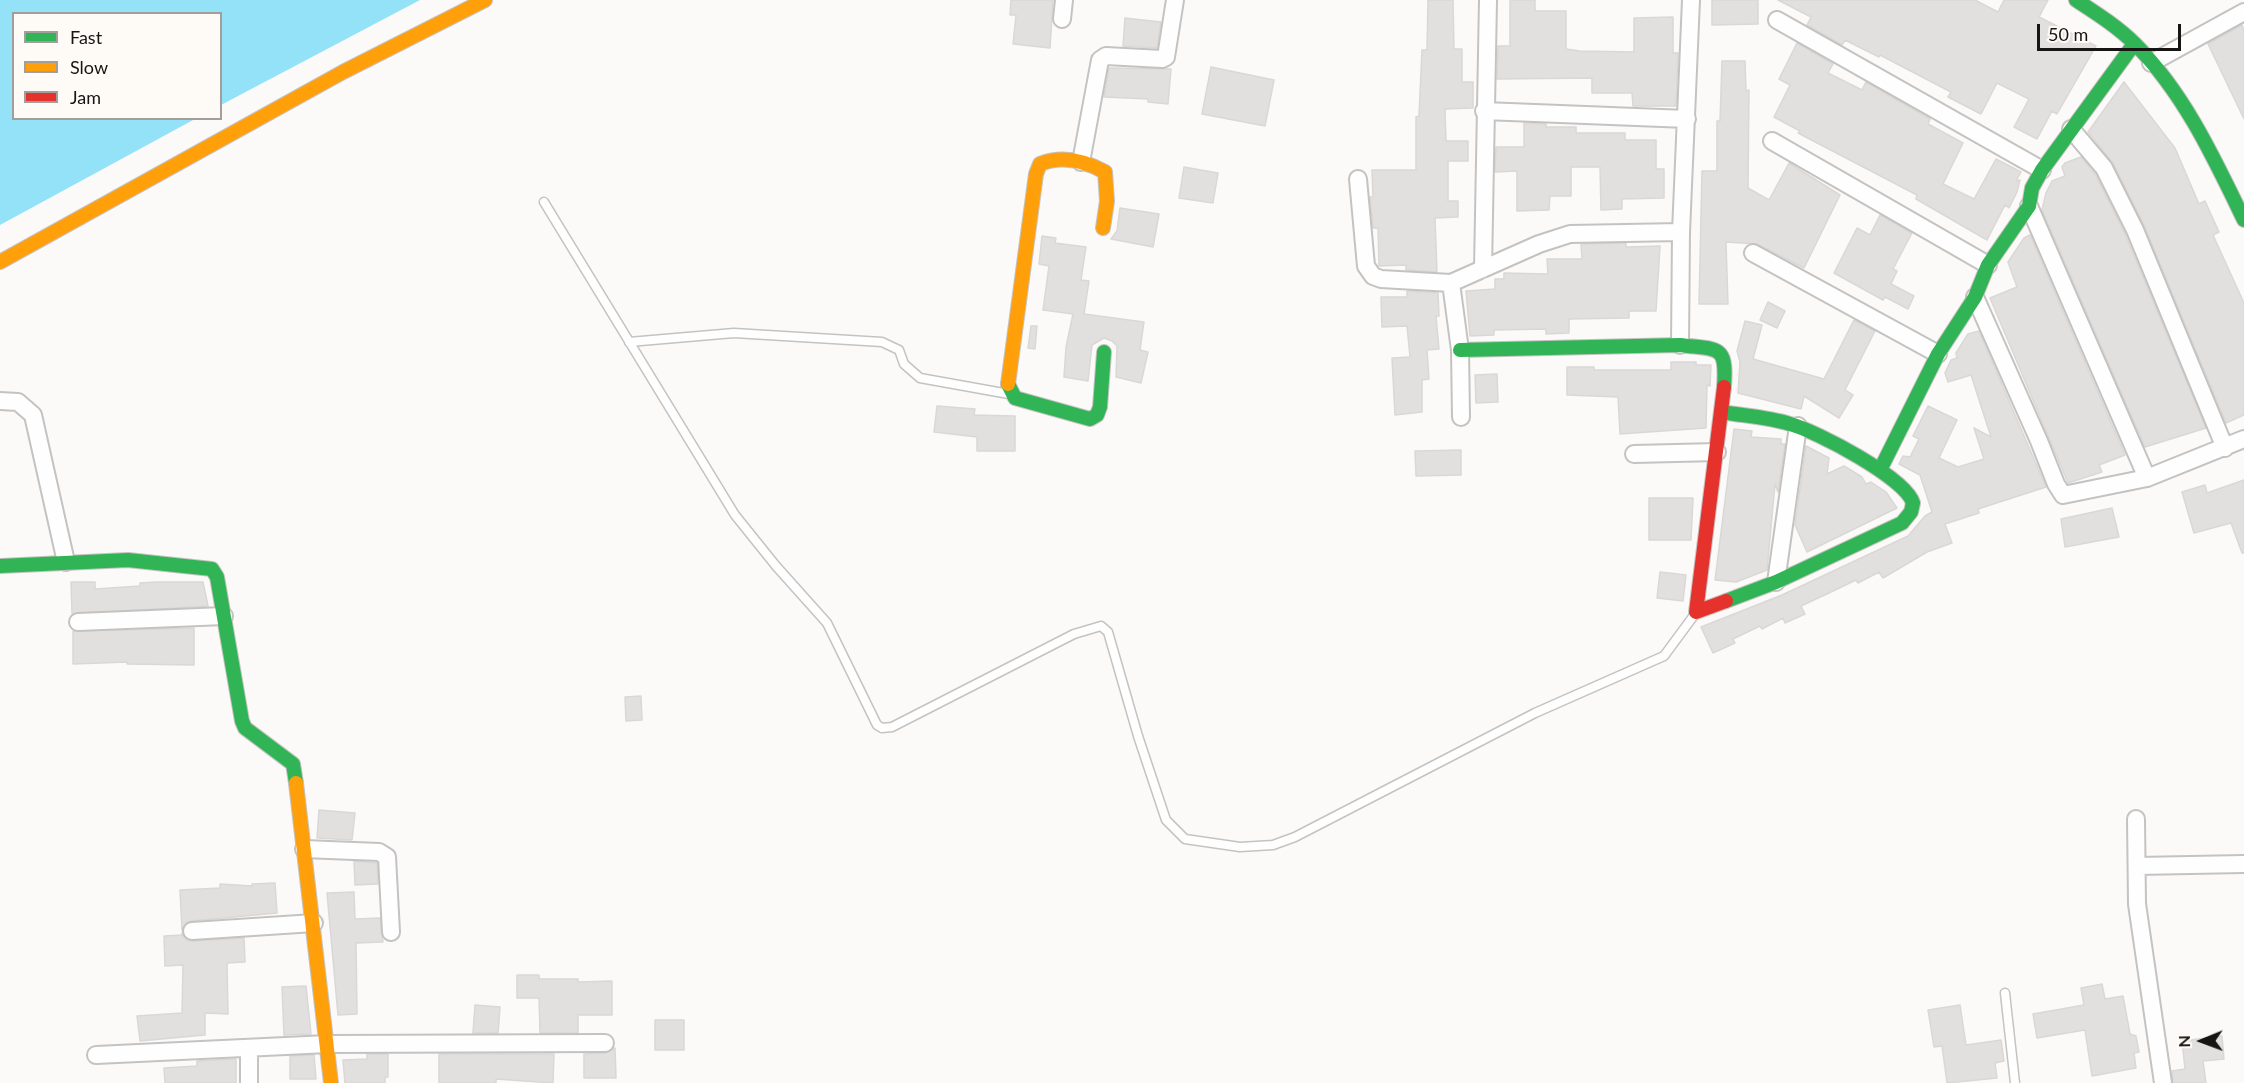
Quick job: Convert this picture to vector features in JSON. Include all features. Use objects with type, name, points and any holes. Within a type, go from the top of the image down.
[{"type":"main road","points":[[0,262],[343,72],[485,0]]},
{"type":"main road","points":[[2085,2],[2134,44],[2179,101],[2213,157],[2244,220]]},
{"type":"main road","points":[[1880,470],[1938,354],[1975,297],[1988,265],[2029,206],[2032,188],[2042,170],[2134,44]]},
{"type":"main road","points":[[1103,228],[1107,174],[1095,166],[1081,162],[1052,159],[1040,164],[1036,174],[1007,384],[1012,395],[1026,401],[1090,419],[1094,418],[1100,407],[1104,352]]},
{"type":"main road","points":[[1460,350],[1680,345],[1711,349],[1724,356],[1722,412],[1696,612],[1776,582],[1902,523],[1909,517],[1912,508],[1911,498],[1896,482],[1880,470],[1798,426],[1722,412]]},
{"type":"main road","points":[[0,566],[128,560],[205,566],[212,569],[217,577],[242,721],[245,728],[292,764],[315,923],[331,1083]]},
{"type":"street","points":[[1062,19],[1064,0]]},
{"type":"street","points":[[1081,162],[1100,60],[1106,56],[1162,59],[1166,57],[1175,0]]},
{"type":"street","points":[[1483,269],[1484,111],[1488,0]]},
{"type":"street","points":[[1680,345],[1691,0],[1683,0]]},
{"type":"street","points":[[2151,63],[2244,12]]},
{"type":"street","points":[[1777,20],[2042,170]]},
{"type":"street","points":[[1484,111],[1688,118]]},
{"type":"street","points":[[2072,129],[2103,168],[2135,230],[2225,448]]},
{"type":"street","points":[[1772,141],[1988,265]]},
{"type":"street","points":[[1358,179],[1366,266],[1373,276],[1390,280],[1451,283],[1539,244],[1570,234],[1682,232]]},
{"type":"street","points":[[2029,206],[2147,478]]},
{"type":"street","points":[[1753,253],[1938,354]]},
{"type":"street","points":[[1451,283],[1460,350],[1461,417]]},
{"type":"street","points":[[1975,297],[2059,491],[2063,495],[2147,478],[2244,439]]},
{"type":"street","points":[[0,401],[18,402],[33,415],[66,562]]},
{"type":"street","points":[[1776,582],[1798,426]]},
{"type":"street","points":[[1634,454],[1717,452]]},
{"type":"street","points":[[78,622],[224,616]]},
{"type":"street","points":[[2136,819],[2137,904],[2163,1083]]},
{"type":"street","points":[[304,849],[379,852],[387,857],[392,932]]},
{"type":"street","points":[[2137,866],[2244,864]]},
{"type":"street","points":[[192,931],[315,923]]},
{"type":"street","points":[[96,1055],[328,1044],[605,1043]]},
{"type":"street","points":[[249,1048],[249,1083]]},
{"type":"lane","points":[[544,202],[735,515],[776,566],[827,623],[877,725],[882,728],[892,727],[1074,634],[1101,626],[1108,632],[1138,736],[1166,820],[1185,839],[1240,847],[1273,844],[1295,837],[1534,713],[1664,656],[1696,612]]},
{"type":"lane","points":[[629,342],[734,333],[882,342],[899,350],[904,364],[920,378],[1012,395]]},
{"type":"lane","points":[[2005,993],[2015,1083]]},
{"type":"water","points":[[0,0],[420,0],[222,104],[222,12],[12,12],[12,120],[193,120],[0,225]]},
{"type":"building","points":[[1011,0],[1053,0],[1050,48],[1013,44],[1016,15],[1010,15]]},
{"type":"building","points":[[1428,0],[1453,0],[1454,49],[1462,49],[1462,82],[1473,82],[1473,108],[1445,109],[1446,141],[1468,141],[1468,161],[1448,161],[1448,201],[1458,201],[1458,217],[1435,218],[1437,272],[1406,270],[1406,265],[1379,266],[1378,228],[1373,228],[1370,197],[1373,197],[1372,170],[1416,170],[1416,117],[1419,116],[1422,50],[1427,50]]},
{"type":"building","points":[[1510,0],[1535,0],[1535,11],[1566,11],[1566,49],[1580,51],[1634,52],[1634,18],[1673,17],[1673,53],[1678,53],[1676,106],[1633,106],[1632,93],[1592,93],[1592,78],[1497,79],[1498,46],[1510,46]]},
{"type":"building","points":[[1712,0],[1758,0],[1758,24],[1712,25]]},
{"type":"building","points":[[1778,0],[1975,0],[1998,12],[2004,0],[2048,0],[2039,17],[2096,46],[2057,114],[2052,111],[2037,139],[2014,127],[2029,99],[1997,83],[1981,114],[1948,97],[1951,92],[1880,55],[1879,57],[1845,40],[1842,45],[1807,25],[1811,17]]},
{"type":"building","points":[[1125,18],[1161,22],[1157,48],[1123,46]]},
{"type":"building","points":[[2242,25],[2244,30],[2244,119],[2208,44]]},
{"type":"building","points":[[1797,43],[1833,64],[1828,73],[1862,90],[1866,82],[1930,119],[1928,124],[1963,143],[1943,184],[1974,199],[1996,159],[2021,172],[2016,181],[2020,180],[2017,192],[2009,208],[2005,205],[1987,240],[1916,199],[1917,195],[1798,133],[1800,131],[1774,117],[1790,85],[1779,79]]},
{"type":"building","points":[[1722,61],[1745,61],[1746,91],[1749,90],[1748,188],[1769,200],[1789,163],[1840,195],[1804,268],[1757,244],[1726,242],[1728,304],[1699,304],[1702,171],[1717,171],[1717,121],[1720,121]]},
{"type":"building","points":[[1211,67],[1274,80],[1265,126],[1202,114]]},
{"type":"building","points":[[1109,68],[1171,69],[1168,104],[1148,102],[1148,99],[1104,97]]},
{"type":"building","points":[[2124,82],[2175,148],[2199,204],[2205,201],[2219,232],[2213,235],[2244,303],[2244,415],[2226,423],[2144,225],[2113,163],[2088,132]]},
{"type":"building","points":[[1524,123],[1546,124],[1546,127],[1576,127],[1576,133],[1625,133],[1625,140],[1656,140],[1656,169],[1664,169],[1664,198],[1622,199],[1622,209],[1601,210],[1600,167],[1571,167],[1571,196],[1550,196],[1549,210],[1517,211],[1517,171],[1495,172],[1496,147],[1524,147]]},
{"type":"building","points":[[2081,157],[2095,174],[2125,234],[2206,428],[2145,447],[2042,210],[2052,181],[2065,176],[2062,167],[2065,163]]},
{"type":"building","points":[[1184,167],[1218,173],[1213,203],[1179,198]]},
{"type":"building","points":[[1120,208],[1159,214],[1153,247],[1111,239],[1117,231]]},
{"type":"building","points":[[1880,215],[1912,233],[1893,269],[1897,271],[1891,284],[1914,296],[1908,309],[1885,297],[1883,300],[1834,273],[1857,228],[1870,235]]},
{"type":"building","points":[[2030,235],[2125,455],[2099,465],[2102,472],[2068,483],[1990,298],[2017,287],[2008,262],[2024,238]]},
{"type":"building","points":[[1042,236],[1056,238],[1055,243],[1086,247],[1081,280],[1089,281],[1084,314],[1144,322],[1140,350],[1148,352],[1141,383],[1116,377],[1117,346],[1104,338],[1092,345],[1088,381],[1064,377],[1066,347],[1073,314],[1043,310],[1049,266],[1039,264]]},
{"type":"building","points":[[1626,243],[1626,247],[1660,246],[1656,311],[1629,311],[1629,318],[1569,319],[1569,333],[1546,334],[1546,329],[1494,330],[1494,335],[1470,336],[1466,291],[1495,289],[1495,279],[1504,279],[1504,273],[1548,274],[1547,259],[1582,259],[1581,244]]},
{"type":"building","points":[[1407,291],[1438,293],[1439,316],[1436,316],[1439,349],[1427,350],[1429,379],[1422,380],[1422,412],[1395,415],[1392,358],[1410,357],[1407,326],[1382,327],[1381,297],[1407,297]]},
{"type":"building","points":[[1768,302],[1785,311],[1777,328],[1760,320]]},
{"type":"building","points":[[1854,320],[1875,331],[1845,390],[1853,395],[1839,418],[1804,396],[1801,409],[1738,393],[1740,362],[1737,351],[1745,321],[1762,325],[1753,359],[1824,379]]},
{"type":"building","points":[[1031,326],[1037,326],[1035,349],[1028,348]]},
{"type":"building","points":[[1979,331],[2046,487],[1978,509],[1979,513],[1945,524],[1952,543],[1927,552],[1883,578],[1879,572],[1858,583],[1856,580],[1801,606],[1805,614],[1785,623],[1783,618],[1762,629],[1760,626],[1733,639],[1735,643],[1713,653],[1701,627],[1782,595],[1908,536],[1925,516],[1932,512],[1920,475],[1899,464],[1903,456],[1910,457],[1919,439],[1913,436],[1928,406],[1957,420],[1939,458],[1958,467],[1984,459],[1974,428],[1991,437],[1971,375],[1948,382],[1945,373],[1951,360],[1957,358],[1956,353],[1968,334]]},
{"type":"building","points":[[1671,362],[1696,362],[1696,365],[1711,365],[1710,386],[1707,385],[1706,428],[1620,434],[1618,397],[1567,395],[1567,367],[1594,367],[1594,370],[1671,370]]},
{"type":"building","points":[[1497,374],[1498,402],[1476,403],[1475,375]]},
{"type":"building","points":[[937,406],[975,409],[974,415],[1015,416],[1015,451],[977,451],[977,437],[934,432]]},
{"type":"building","points":[[1734,429],[1752,431],[1751,437],[1781,439],[1781,444],[1785,444],[1778,492],[1775,484],[1767,570],[1736,582],[1715,580]]},
{"type":"building","points":[[1806,446],[1829,458],[1827,474],[1844,466],[1862,477],[1866,484],[1871,482],[1886,492],[1897,508],[1807,552],[1795,525]]},
{"type":"building","points":[[1461,450],[1461,475],[1416,476],[1415,451]]},
{"type":"building","points":[[2244,480],[2244,553],[2242,553],[2231,523],[2194,533],[2182,492],[2205,485],[2207,493]]},
{"type":"building","points":[[1649,498],[1693,498],[1691,540],[1649,540]]},
{"type":"building","points":[[2112,508],[2119,537],[2065,547],[2061,519]]},
{"type":"building","points":[[1660,572],[1686,575],[1683,601],[1657,598]]},
{"type":"building","points":[[71,582],[95,582],[95,589],[140,586],[140,583],[203,582],[208,606],[72,614]]},
{"type":"building","points":[[194,628],[194,665],[127,664],[127,662],[73,664],[73,631]]},
{"type":"building","points":[[641,696],[642,720],[626,721],[625,697]]},
{"type":"building","points":[[319,810],[355,813],[352,840],[317,838]]},
{"type":"building","points":[[354,861],[377,863],[378,884],[355,885]]},
{"type":"building","points":[[275,883],[277,913],[191,921],[186,923],[182,930],[180,890],[220,888],[220,884],[252,886],[252,884]]},
{"type":"building","points":[[354,892],[355,919],[380,918],[383,942],[356,943],[357,1014],[338,1015],[327,893]]},
{"type":"building","points":[[182,933],[187,940],[192,941],[244,938],[245,962],[227,963],[228,1014],[205,1013],[205,1035],[140,1041],[137,1016],[182,1013],[183,965],[165,966],[164,936],[182,935]]},
{"type":"building","points":[[517,975],[539,975],[539,979],[578,979],[578,982],[612,981],[612,1015],[578,1015],[578,1033],[540,1033],[539,998],[517,998]]},
{"type":"building","points":[[2102,984],[2105,999],[2123,996],[2130,1034],[2136,1036],[2139,1052],[2134,1053],[2136,1068],[2092,1076],[2085,1030],[2037,1038],[2033,1014],[2084,1005],[2081,988]]},
{"type":"building","points":[[306,986],[311,1034],[284,1035],[282,987]]},
{"type":"building","points":[[475,1005],[500,1007],[498,1033],[473,1033]]},
{"type":"building","points":[[1960,1005],[1966,1045],[2001,1040],[2004,1061],[1995,1063],[1997,1078],[1947,1083],[1942,1046],[1934,1047],[1928,1010]]},
{"type":"building","points":[[655,1020],[684,1020],[684,1050],[655,1050]]},
{"type":"building","points":[[2222,1036],[2224,1059],[2203,1061],[2206,1083],[2173,1083],[2172,1071],[2185,1069],[2182,1041]]},
{"type":"building","points":[[615,1048],[616,1078],[584,1078],[584,1054],[606,1053]]},
{"type":"building","points":[[367,1054],[388,1054],[388,1077],[385,1077],[385,1083],[345,1083],[343,1060],[367,1059]]},
{"type":"building","points":[[439,1054],[554,1054],[553,1083],[496,1079],[496,1083],[439,1083]]},
{"type":"building","points":[[314,1055],[316,1079],[290,1079],[290,1056]]},
{"type":"building","points":[[236,1059],[236,1083],[165,1083],[164,1068],[197,1066],[197,1061]]},
{"type":"traffic: fast","points":[[2076,0],[2107,20],[2153,63],[2197,127],[2244,220]]},
{"type":"traffic: fast","points":[[1880,470],[1938,354],[1975,297],[1988,265],[2029,206],[2032,188],[2042,170],[2134,44]]},
{"type":"traffic: fast","points":[[1460,350],[1680,345],[1712,349],[1722,356],[1725,373],[1724,387]]},
{"type":"traffic: fast","points":[[1008,384],[1015,398],[1090,419],[1097,415],[1100,407],[1104,352]]},
{"type":"traffic: fast","points":[[1722,412],[1782,422],[1802,428],[1838,445],[1894,481],[1907,493],[1913,503],[1911,512],[1902,523],[1776,582],[1726,601]]},
{"type":"traffic: fast","points":[[0,566],[128,560],[212,569],[217,577],[242,721],[245,728],[293,764],[296,783]]},
{"type":"traffic: slow","points":[[0,262],[343,72],[485,0]]},
{"type":"traffic: slow","points":[[1008,384],[1036,174],[1040,164],[1048,161],[1073,160],[1105,172],[1107,201],[1103,228]]},
{"type":"traffic: slow","points":[[296,783],[331,1083]]},
{"type":"traffic: jam","points":[[1724,387],[1696,612],[1726,601]]}]
